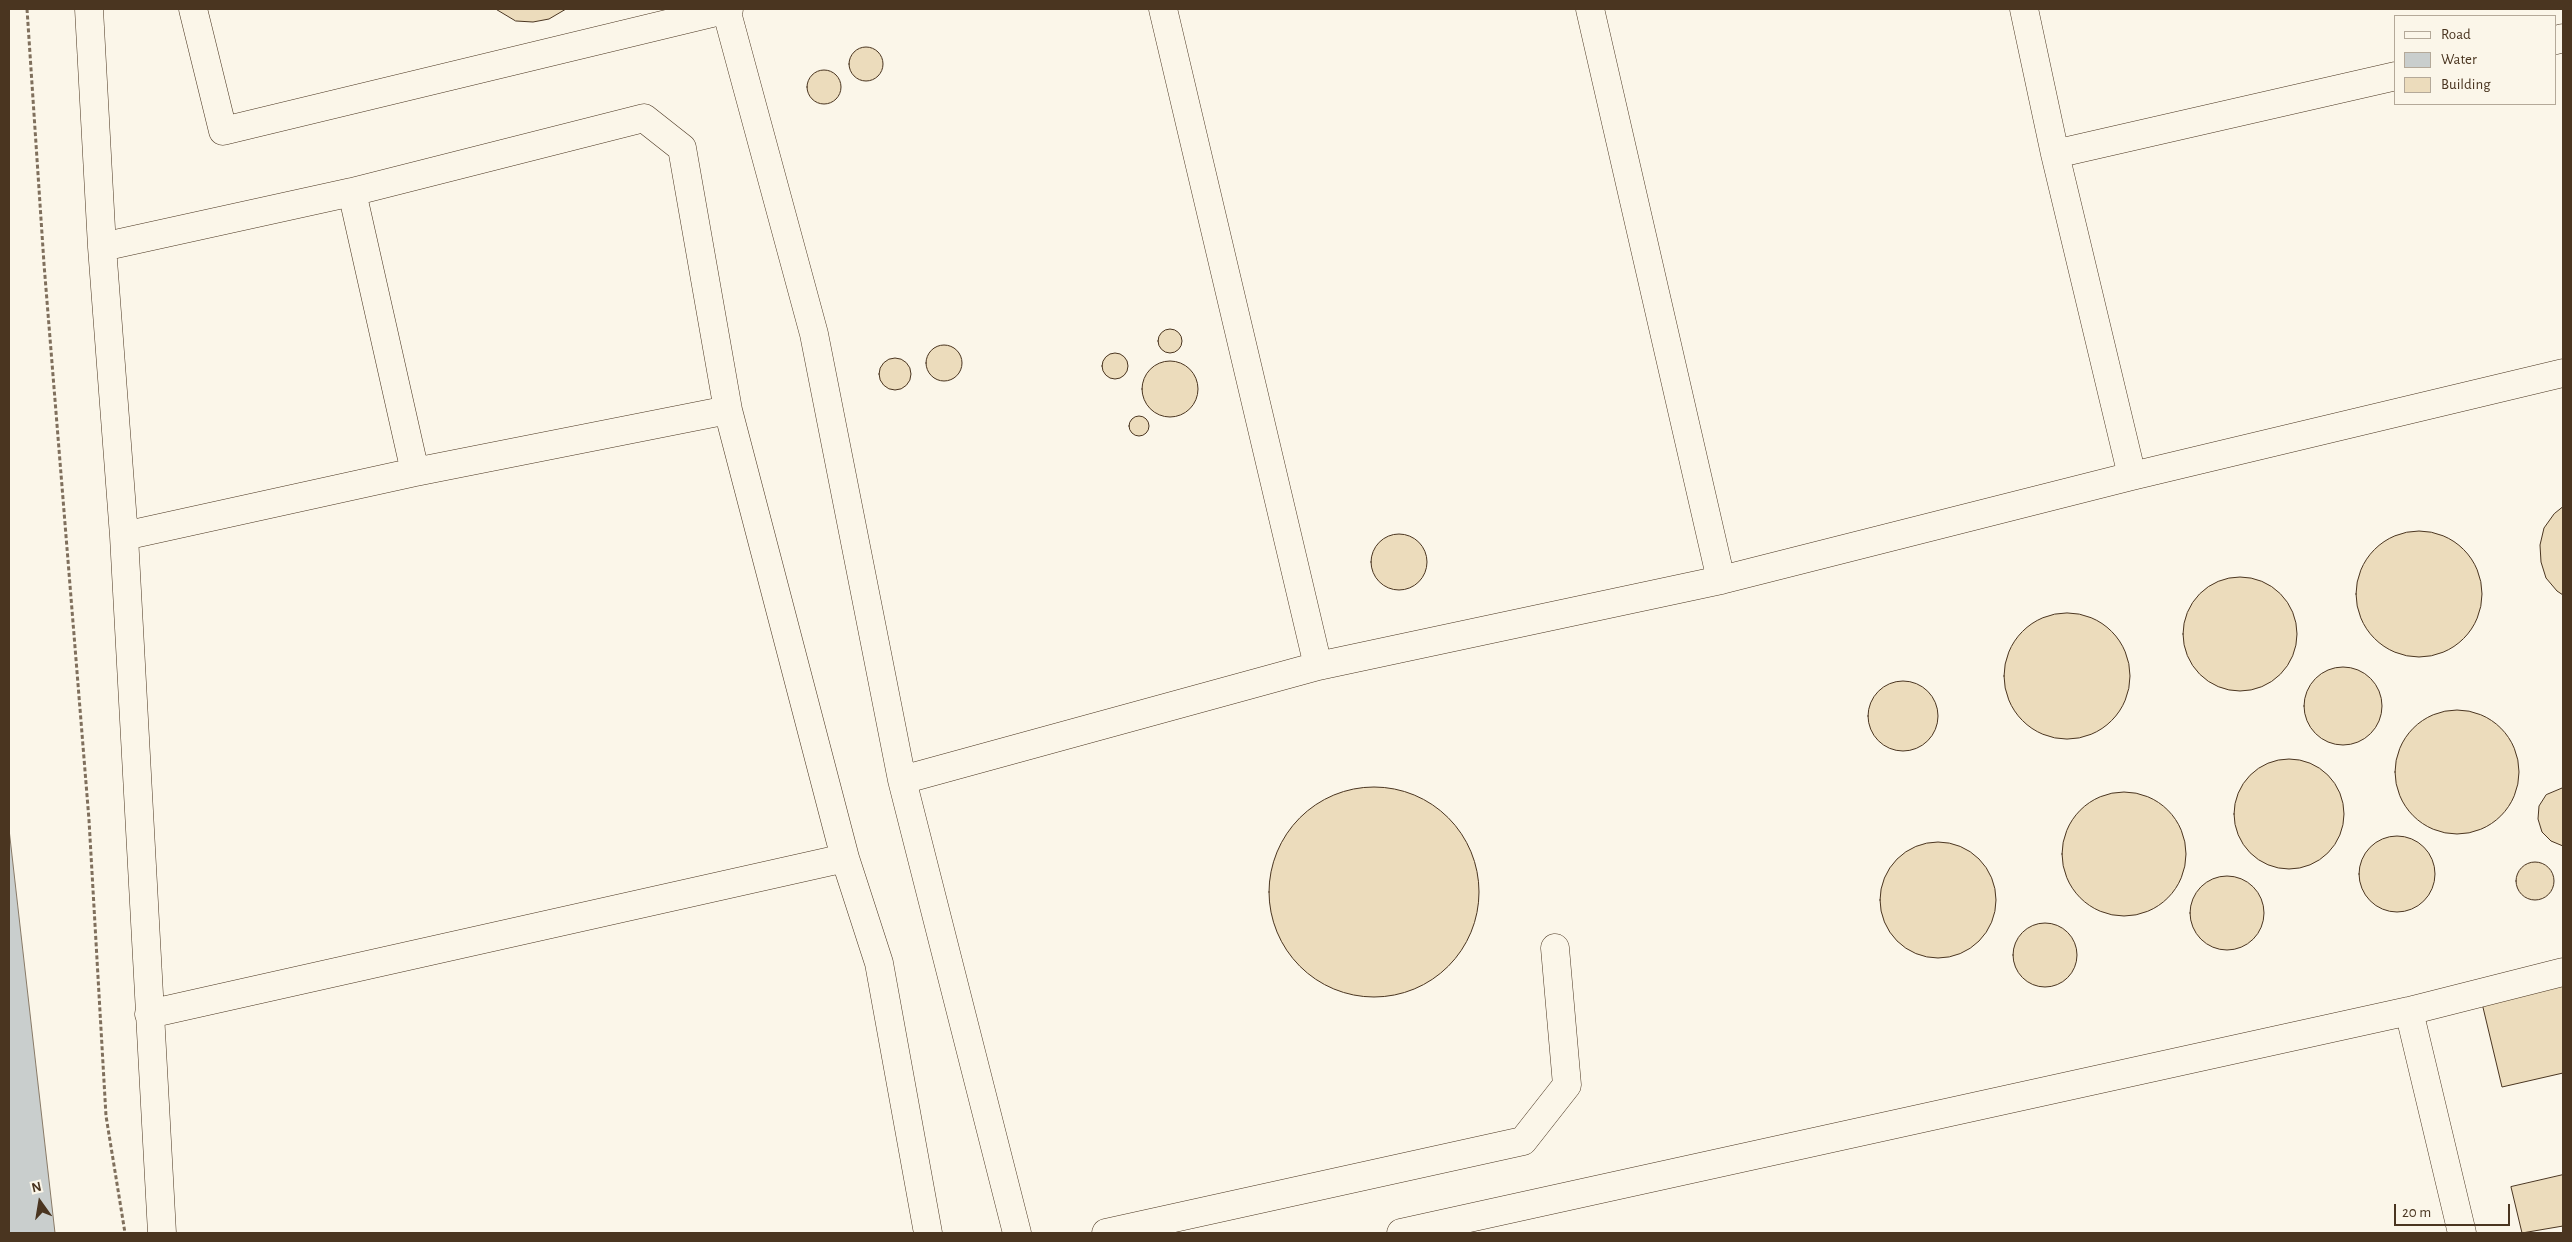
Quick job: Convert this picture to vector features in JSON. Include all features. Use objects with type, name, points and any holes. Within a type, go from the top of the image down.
[{"type":"lane","points":[[89,9],[102,248],[124,536],[162,1233]]},
{"type":"lane","points":[[194,9],[222,131],[728,9],[814,334],[902,780],[1017,1233]]},
{"type":"lane","points":[[1163,9],[1318,666]]},
{"type":"lane","points":[[1590,9],[1720,580]]},
{"type":"lane","points":[[2024,9],[2055,154],[2132,476]]},
{"type":"lane","points":[[2055,154],[2394,76]]},
{"type":"lane","points":[[102,248],[352,192],[644,118],[682,148],[728,410],[845,858],[879,962],[928,1233]]},
{"type":"lane","points":[[352,192],[415,472]]},
{"type":"lane","points":[[902,780],[1318,666],[1720,580],[2132,476],[2563,374]]},
{"type":"lane","points":[[124,536],[415,472],[728,410]]},
{"type":"lane","points":[[149,1014],[845,858]]},
{"type":"lane","points":[[1106,1233],[1523,1141],[1567,1085],[1555,948]]},
{"type":"lane","points":[[1400,1233],[2409,1011],[2563,972]]},
{"type":"lane","points":[[2409,1011],[2462,1233]]},
{"type":"path","points":[[28,9],[44,264],[88,820],[106,1116],[124,1233]]},
{"type":"water","points":[[9,829],[55,1233],[9,1233]]},
{"type":"building","points":[[496,9],[566,9],[549,19],[533,22],[516,21]]},
{"type":"building","points":[[866,47],[878,52],[883,64],[878,76],[866,81],[854,76],[849,64],[854,52]]},
{"type":"building","points":[[824,70],[831,71],[836,75],[840,80],[840,94],[836,99],[831,103],[824,104],[817,103],[812,99],[808,94],[807,87],[808,80],[812,75],[817,71]]},
{"type":"building","points":[[1170,329],[1179,332],[1182,341],[1179,350],[1170,353],[1161,350],[1158,341],[1161,332]]},
{"type":"building","points":[[944,345],[957,350],[962,363],[957,376],[944,381],[931,376],[926,363],[931,350]]},
{"type":"building","points":[[1115,353],[1124,357],[1128,366],[1124,375],[1115,379],[1106,375],[1102,366],[1106,357]]},
{"type":"building","points":[[895,358],[901,359],[906,363],[910,368],[910,380],[906,385],[901,389],[895,390],[889,389],[884,385],[880,380],[879,374],[880,368],[884,363],[889,359]]},
{"type":"building","points":[[1170,361],[1181,363],[1190,369],[1196,378],[1198,389],[1196,400],[1190,409],[1181,415],[1170,417],[1159,415],[1150,409],[1144,400],[1142,389],[1144,378],[1150,369],[1159,363]]},
{"type":"building","points":[[1139,416],[1146,419],[1149,426],[1146,433],[1139,436],[1132,433],[1129,426],[1132,419]]},
{"type":"building","points":[[2563,507],[2563,595],[2546,578],[2541,562],[2540,545],[2544,528],[2554,514]]},
{"type":"building","points":[[2419,531],[2443,536],[2464,549],[2477,570],[2482,594],[2477,618],[2464,639],[2443,652],[2419,657],[2395,652],[2374,639],[2361,618],[2356,594],[2361,570],[2374,549],[2395,536]]},
{"type":"building","points":[[1394,534],[1404,534],[1419,542],[1425,551],[1427,562],[1425,573],[1419,582],[1404,590],[1394,590],[1383,585],[1376,578],[1371,567],[1371,557],[1376,546],[1383,539]]},
{"type":"building","points":[[2240,577],[2262,581],[2272,586],[2288,602],[2293,612],[2297,634],[2293,656],[2288,666],[2272,682],[2262,687],[2240,691],[2218,687],[2208,682],[2192,666],[2187,656],[2183,634],[2187,612],[2192,602],[2208,586],[2218,581]]},
{"type":"building","points":[[2067,613],[2091,618],[2102,623],[2112,631],[2120,641],[2125,652],[2130,676],[2125,700],[2120,711],[2112,721],[2102,729],[2091,734],[2067,739],[2043,734],[2032,729],[2022,721],[2014,711],[2009,700],[2004,676],[2009,652],[2014,641],[2022,631],[2032,623],[2043,618]]},
{"type":"building","points":[[2335,667],[2351,667],[2365,673],[2376,684],[2382,698],[2382,714],[2376,728],[2365,739],[2351,745],[2335,745],[2321,739],[2310,728],[2304,714],[2304,698],[2310,684],[2321,673]]},
{"type":"building","points":[[1910,681],[1923,687],[1932,696],[1936,702],[1938,716],[1936,730],[1928,741],[1917,749],[1896,751],[1889,749],[1878,741],[1870,730],[1868,709],[1870,702],[1878,691],[1889,683]]},
{"type":"building","points":[[2457,710],[2481,715],[2501,728],[2514,748],[2519,772],[2514,796],[2501,816],[2481,829],[2457,834],[2433,829],[2413,816],[2400,796],[2395,772],[2400,748],[2413,728],[2433,715]]},
{"type":"building","points":[[2289,759],[2310,763],[2328,775],[2340,793],[2344,814],[2340,835],[2328,853],[2310,865],[2289,869],[2268,865],[2250,853],[2238,835],[2234,814],[2238,793],[2250,775],[2268,763]]},
{"type":"building","points":[[1364,787],[1384,787],[1405,791],[1424,799],[1441,811],[1455,825],[1467,842],[1475,861],[1479,892],[1475,923],[1467,942],[1455,959],[1441,973],[1424,985],[1405,993],[1384,997],[1364,997],[1343,993],[1324,985],[1307,973],[1293,959],[1281,942],[1273,923],[1269,902],[1269,882],[1273,861],[1281,842],[1293,825],[1307,811],[1324,799],[1343,791]]},
{"type":"building","points":[[2563,788],[2563,846],[2551,841],[2542,832],[2538,819],[2539,806],[2546,795]]},
{"type":"building","points":[[2124,792],[2148,797],[2159,802],[2168,810],[2176,819],[2181,830],[2186,854],[2181,878],[2176,889],[2168,898],[2159,906],[2148,911],[2124,916],[2100,911],[2089,906],[2080,898],[2072,889],[2067,878],[2062,854],[2067,830],[2072,819],[2080,810],[2089,802],[2100,797]]},
{"type":"building","points":[[2397,836],[2411,839],[2424,847],[2432,860],[2435,874],[2432,888],[2424,901],[2411,909],[2397,912],[2383,909],[2370,901],[2362,888],[2359,874],[2362,860],[2370,847],[2383,839]]},
{"type":"building","points":[[1938,842],[1960,846],[1979,859],[1992,878],[1996,900],[1992,922],[1979,941],[1960,954],[1938,958],[1916,954],[1897,941],[1884,922],[1880,900],[1884,878],[1897,859],[1916,846]]},
{"type":"building","points":[[2535,862],[2549,867],[2554,881],[2549,895],[2535,900],[2521,895],[2516,881],[2521,867]]},
{"type":"building","points":[[2227,876],[2241,879],[2253,887],[2261,899],[2264,913],[2261,927],[2253,939],[2241,947],[2227,950],[2213,947],[2201,939],[2193,927],[2190,913],[2193,899],[2201,887],[2213,879]]},
{"type":"building","points":[[2045,923],[2063,929],[2071,937],[2077,955],[2071,973],[2063,981],[2045,987],[2027,981],[2019,973],[2013,955],[2019,937],[2027,929]]},
{"type":"building","points":[[2563,980],[2563,1073],[2502,1087],[2481,999]]},
{"type":"building","points":[[2563,1175],[2563,1226],[2522,1233],[2511,1187]]}]
